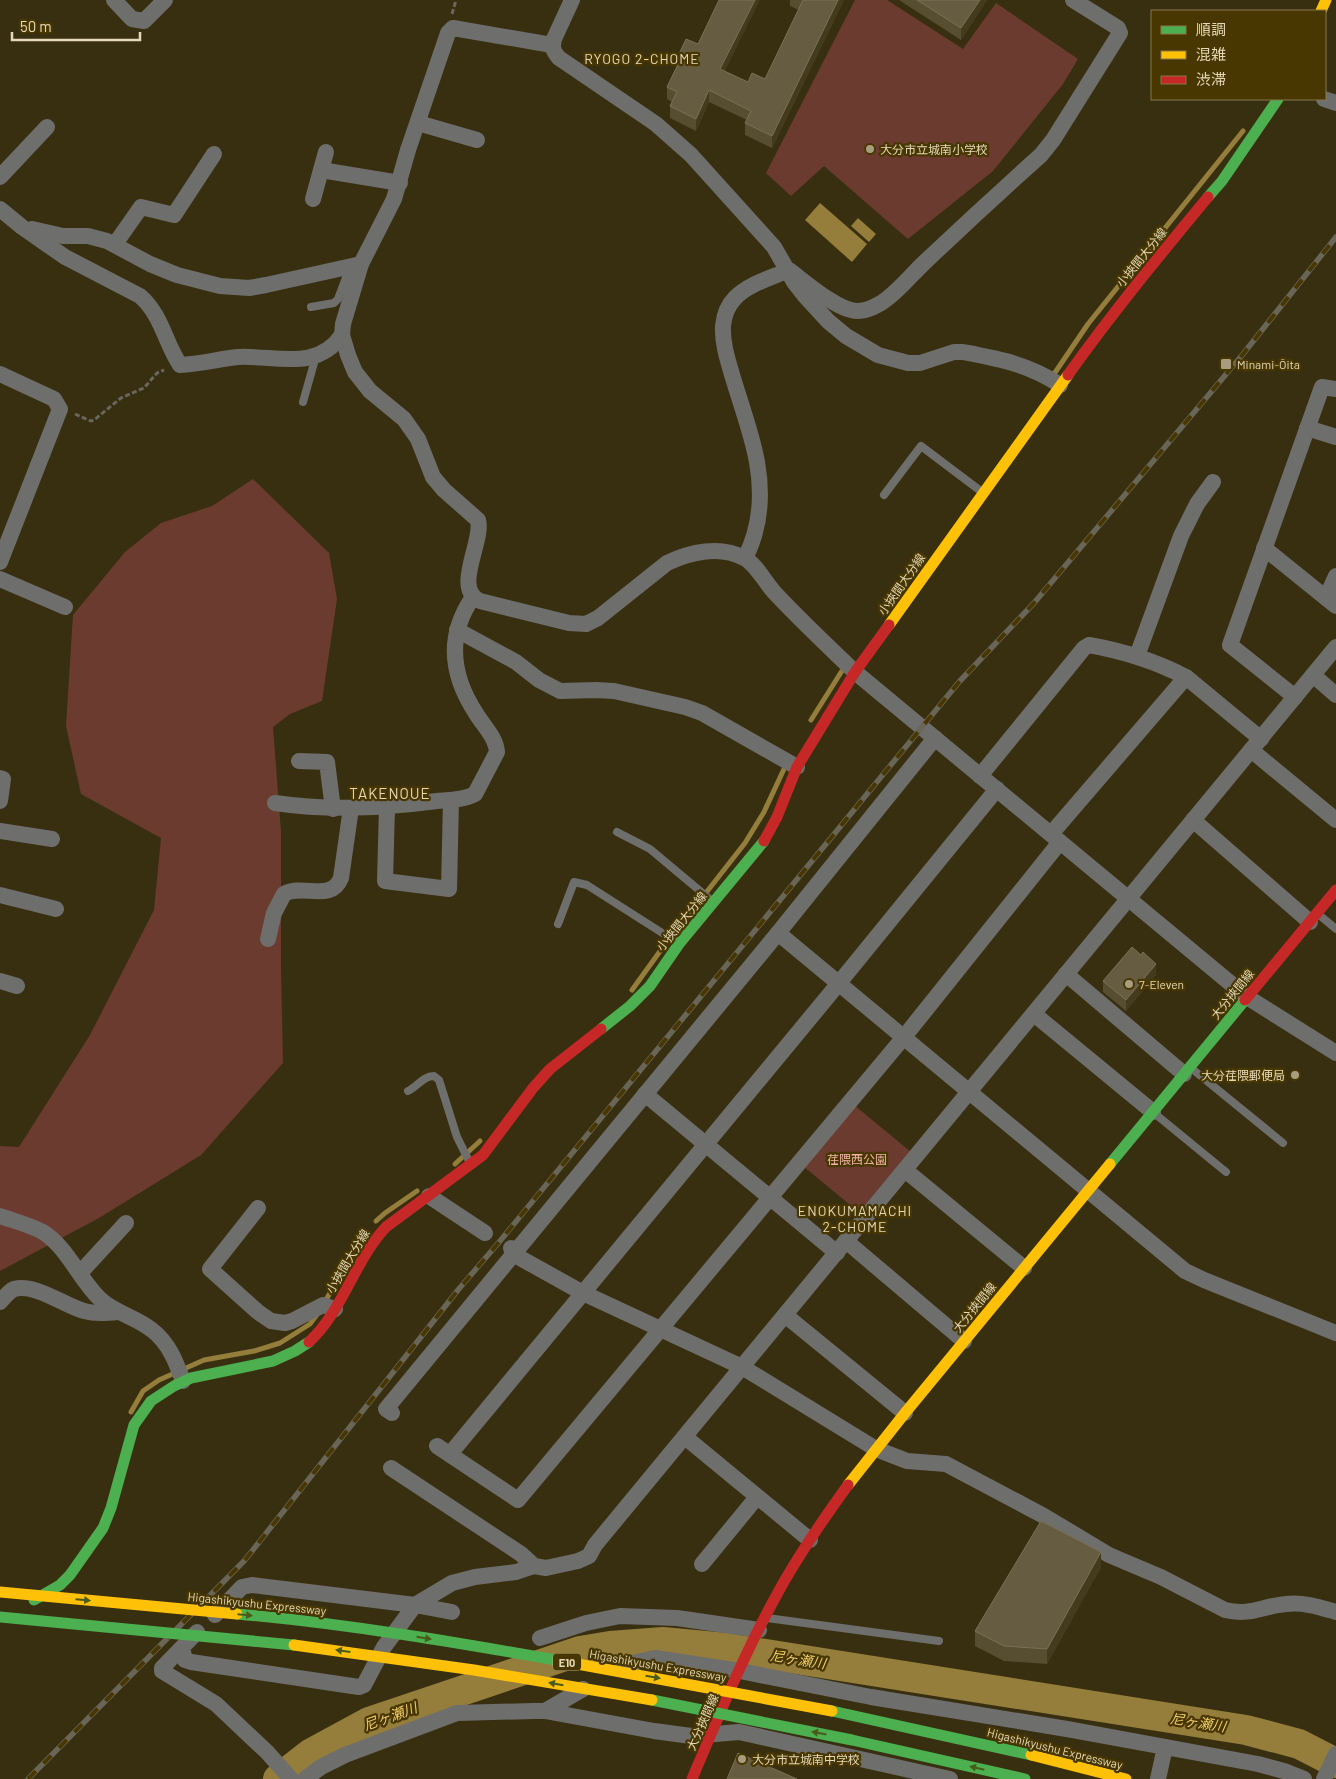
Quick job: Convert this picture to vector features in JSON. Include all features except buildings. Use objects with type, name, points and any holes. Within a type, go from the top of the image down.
[{"type":"main road","name":"小挾間大分線","points":[[0,1621],[60,1585],[70,1575],[107,1520],[134,1425],[151,1401],[183,1381],[201,1375],[285,1356],[302,1347],[316,1336],[326,1325],[364,1255],[379,1234],[392,1221],[471,1165],[494,1142],[550,1068],[642,996],[679,944],[766,840],[797,767],[856,672],[1060,385],[1128,294],[1222,181],[1277,100]]},
{"type":"main road","name":"大分挾間線","points":[[692,1779],[776,1597],[810,1540],[839,1498],[904,1413],[1336,890]]},
{"type":"main road","name":"Higashikyushu Expressway","points":[[0,1592],[305,1620],[476,1646],[660,1678],[857,1716],[1062,1762],[1126,1779]]},
{"type":"main road","name":"E10","points":[[0,1616],[310,1646],[474,1670],[652,1700],[852,1740],[1025,1779]]},
{"type":"street","points":[[114,0],[132,19],[144,20],[165,0]]},
{"type":"street","points":[[572,0],[554,39],[552,45],[553,52],[656,124],[691,155],[774,247],[789,270],[794,282],[828,321],[852,341],[894,361],[920,363],[954,352],[963,352],[1017,363],[1050,378],[1060,385]]},
{"type":"street","points":[[789,270],[828,299],[850,310],[857,311],[874,307],[888,298],[1041,155],[1053,140],[1120,34],[1118,28],[1073,0]]},
{"type":"street","points":[[552,45],[454,28],[448,33],[408,150],[400,183],[390,210],[355,265],[343,324],[342,335],[355,372],[370,391],[404,419],[418,439],[433,477],[444,490],[478,520],[479,530],[469,570],[470,591],[473,597],[480,601],[560,621],[586,624],[598,618],[667,563],[676,559],[696,553],[716,551],[726,551],[745,558],[766,584],[856,672],[980,776],[1247,997],[1336,1053]]},
{"type":"street","points":[[418,123],[477,140]]},
{"type":"street","points":[[0,177],[47,127]]},
{"type":"street","points":[[313,199],[326,152]]},
{"type":"street","points":[[115,244],[141,207],[174,215],[214,154]]},
{"type":"street","points":[[321,170],[400,183]]},
{"type":"street","points":[[0,209],[64,257],[140,296],[148,303],[157,316],[180,365],[237,357],[291,360],[316,356],[329,350],[342,335]]},
{"type":"street","points":[[22,227],[63,236],[88,236],[115,244],[150,264],[171,273],[220,286],[249,288],[355,265]]},
{"type":"street","points":[[745,558],[757,530],[760,484],[755,450],[726,353],[723,326],[725,315],[730,305],[740,294],[789,270]]},
{"type":"street","points":[[0,374],[54,398],[60,409],[0,562]]},
{"type":"street","points":[[1295,697],[1230,645],[1322,387],[1336,389]]},
{"type":"street","points":[[1307,428],[1336,438]]},
{"type":"street","points":[[1137,656],[1181,536],[1198,504],[1213,482]]},
{"type":"street","points":[[1264,548],[1331,602],[1336,576]]},
{"type":"street","points":[[0,579],[65,606]]},
{"type":"street","points":[[275,803],[313,808],[387,807],[451,800],[470,797],[475,794],[497,752],[494,740],[467,699],[454,658],[457,630],[463,612],[473,597]]},
{"type":"street","points":[[457,630],[516,662],[540,680],[560,691],[596,690],[614,692],[685,707],[702,713],[797,767]]},
{"type":"street","points":[[980,776],[1084,648],[1089,645],[1137,656],[1186,677],[1336,820]]},
{"type":"street","points":[[182,1648],[185,1660],[191,1662],[359,1687],[364,1685],[384,1648],[415,1605],[452,1583],[474,1576],[516,1572],[534,1566],[546,1568],[578,1561],[589,1556],[595,1545],[1336,647]]},
{"type":"street","points":[[1313,675],[1336,696]]},
{"type":"street","points":[[997,789],[583,1293],[443,1450],[518,1500],[904,1037],[1055,838],[1186,677]]},
{"type":"street","points":[[392,1413],[386,1409],[512,1251],[778,933],[935,738]]},
{"type":"street","points":[[299,761],[326,762],[333,808]]},
{"type":"street","points":[[0,778],[3,779],[0,801]]},
{"type":"street","points":[[387,807],[385,881],[449,890],[451,800]]},
{"type":"street","points":[[268,939],[274,913],[284,894],[300,890],[332,890],[338,885],[341,878],[351,808]]},
{"type":"street","points":[[1193,820],[1314,918]]},
{"type":"street","points":[[0,836],[0,831],[52,839]]},
{"type":"street","points":[[0,895],[56,909]]},
{"type":"street","points":[[778,933],[1185,1271],[1336,1333]]},
{"type":"street","points":[[1066,974],[1187,1070]]},
{"type":"street","points":[[0,981],[17,986]]},
{"type":"street","points":[[1034,1014],[1153,1112]]},
{"type":"street","points":[[645,1094],[770,1198],[841,1247],[964,1341]]},
{"type":"street","points":[[905,1170],[1024,1268]]},
{"type":"street","points":[[429,1196],[485,1232]]},
{"type":"street","points":[[258,1208],[210,1269],[258,1312],[271,1321],[285,1323],[323,1305],[335,1309]]},
{"type":"street","points":[[0,1216],[42,1232],[58,1245],[100,1299],[119,1312],[152,1329],[161,1338],[175,1359],[183,1381]]},
{"type":"street","points":[[80,1273],[126,1223]]},
{"type":"street","points":[[512,1251],[583,1293],[742,1367],[876,1449],[907,1462],[946,1464],[1044,1516],[1109,1554],[1161,1577],[1225,1610],[1253,1612],[1286,1604],[1307,1604],[1336,1612]]},
{"type":"street","points":[[0,1302],[14,1289],[22,1289],[42,1293],[84,1311],[97,1313],[119,1312]]},
{"type":"street","points":[[785,1315],[904,1413]]},
{"type":"street","points":[[684,1437],[810,1540]]},
{"type":"street","points":[[391,1468],[521,1554],[534,1566]]},
{"type":"street","points":[[702,1564],[757,1497]]},
{"type":"street","points":[[291,1779],[267,1752],[216,1704],[162,1671],[162,1668],[242,1587],[252,1585],[415,1605],[452,1612]]},
{"type":"street","points":[[540,1638],[586,1622],[620,1616],[762,1624]]},
{"type":"street","points":[[545,1711],[628,1664],[655,1658],[1258,1764],[1304,1779]]},
{"type":"street","points":[[305,1779],[321,1767],[345,1754],[457,1713],[545,1711],[691,1736],[739,1732],[950,1779]]},
{"type":"street","points":[[1158,1779],[1165,1747]]},
{"type":"street","points":[[1324,1779],[1336,1754]]},
{"type":"lane","points":[[311,307],[334,303],[338,299],[355,265]]},
{"type":"lane","points":[[303,402],[316,356]]},
{"type":"lane","points":[[884,495],[922,446],[983,493]]},
{"type":"lane","points":[[617,832],[650,849],[714,902]]},
{"type":"lane","points":[[558,924],[574,882],[579,882],[587,885],[679,944]]},
{"type":"lane","points":[[1314,918],[1336,929]]},
{"type":"lane","points":[[1187,1070],[1282,1143]]},
{"type":"lane","points":[[408,1091],[416,1087],[424,1078],[434,1076],[439,1080],[457,1137],[471,1165]]},
{"type":"lane","points":[[1153,1112],[1226,1172]]},
{"type":"lane","points":[[762,1624],[939,1641]]},
{"type":"path","points":[[60,409],[91,421],[94,420],[122,398],[144,388],[157,373],[180,365]]},
{"type":"green space","points":[[855,0],[887,0],[963,49],[996,3],[1078,59],[1063,84],[993,171],[908,239],[824,166],[791,196],[766,173]]},
{"type":"green space","points":[[253,479],[329,553],[337,599],[322,701],[290,714],[273,727],[281,832],[283,1063],[201,1155],[99,1218],[0,1271],[0,1146],[19,1147],[90,1035],[154,910],[161,838],[81,794],[66,726],[73,615],[125,552],[161,523],[212,506]]},
{"type":"green space","name":"荏隈西公園","points":[[854,1105],[911,1152],[861,1214],[803,1166]]},
{"type":"shaded area","points":[[820,203],[867,244],[852,262],[805,220]]},
{"type":"shaded area","points":[[858,218],[876,234],[869,242],[851,226]]},
{"type":"waterway","points":[[1052,377],[1088,324],[1243,131]]},
{"type":"waterway","points":[[811,720],[845,666]]},
{"type":"waterway","points":[[680,926],[745,843],[764,812],[784,769]]},
{"type":"waterway","points":[[632,990],[671,936]]},
{"type":"waterway","points":[[455,1164],[480,1141]]},
{"type":"waterway","points":[[376,1221],[417,1191]]},
{"type":"waterway","points":[[324,1303],[339,1278]]},
{"type":"waterway","points":[[131,1412],[143,1391],[159,1380],[204,1360],[254,1351],[280,1343],[310,1324],[318,1313]]},
{"type":"waterway","name":"尼ヶ瀬川","points":[[278,1779],[310,1754],[369,1722],[580,1651],[610,1646],[663,1642],[727,1648],[1246,1730],[1299,1744],[1336,1763]]},
{"type":"railway","points":[[28,1779],[245,1560],[458,1290],[959,682],[1034,603],[1243,354],[1336,237]]},
{"type":"traffic: fast","points":[[1208,197],[1222,181],[1277,100]]},
{"type":"traffic: fast","points":[[601,1029],[630,1006],[650,986],[679,944],[764,841]]},
{"type":"traffic: fast","points":[[1110,1164],[1245,1000]]},
{"type":"traffic: fast","points":[[34,1600],[60,1585],[70,1575],[103,1528],[111,1508],[134,1425],[151,1401],[174,1386],[191,1378],[273,1361],[309,1342]]},
{"type":"traffic: fast","points":[[237,1614],[405,1635],[572,1663]]},
{"type":"traffic: fast","points":[[0,1617],[294,1645]]},
{"type":"traffic: fast","points":[[652,1700],[852,1740],[1025,1779]]},
{"type":"traffic: fast","points":[[832,1711],[1031,1755]]},
{"type":"traffic: slow","points":[[1321,10],[1326,0]]},
{"type":"traffic: slow","points":[[889,625],[1068,375]]},
{"type":"traffic: slow","points":[[848,1485],[1110,1164]]},
{"type":"traffic: slow","points":[[0,1592],[237,1614]]},
{"type":"traffic: slow","points":[[294,1645],[474,1670],[652,1700]]},
{"type":"traffic: slow","points":[[572,1663],[832,1711]]},
{"type":"traffic: slow","points":[[1031,1755],[1126,1779]]},
{"type":"traffic: jam","points":[[1068,375],[1154,262],[1208,197]]},
{"type":"traffic: jam","points":[[764,841],[777,817],[797,767],[855,672],[889,625]]},
{"type":"traffic: jam","points":[[1245,1000],[1336,890]]},
{"type":"traffic: jam","points":[[309,1342],[331,1316],[365,1255],[386,1227],[483,1155],[533,1088],[550,1069],[601,1029]]},
{"type":"traffic: jam","points":[[692,1779],[731,1687],[763,1620],[800,1554],[848,1485]]},
{"type":"place","name":"大分市立城南小学校","points":[[870,149]]},
{"type":"place","name":"Minami-Ōita","points":[[1226,364]]},
{"type":"place","name":"7-Eleven","points":[[1129,984]]},
{"type":"place","name":"大分荏隈郵便局","points":[[1295,1075]]},
{"type":"place","name":"大分市立城南中学校","points":[[742,1759]]},
{"type":"district","name":"RYOGO 2-CHOME","points":[[642,58]]},
{"type":"district","name":"TAKENOUE","points":[[390,793]]},
{"type":"district","name":"ENOKUMAMACHI 2-CHOME","points":[[855,1218]]}]
